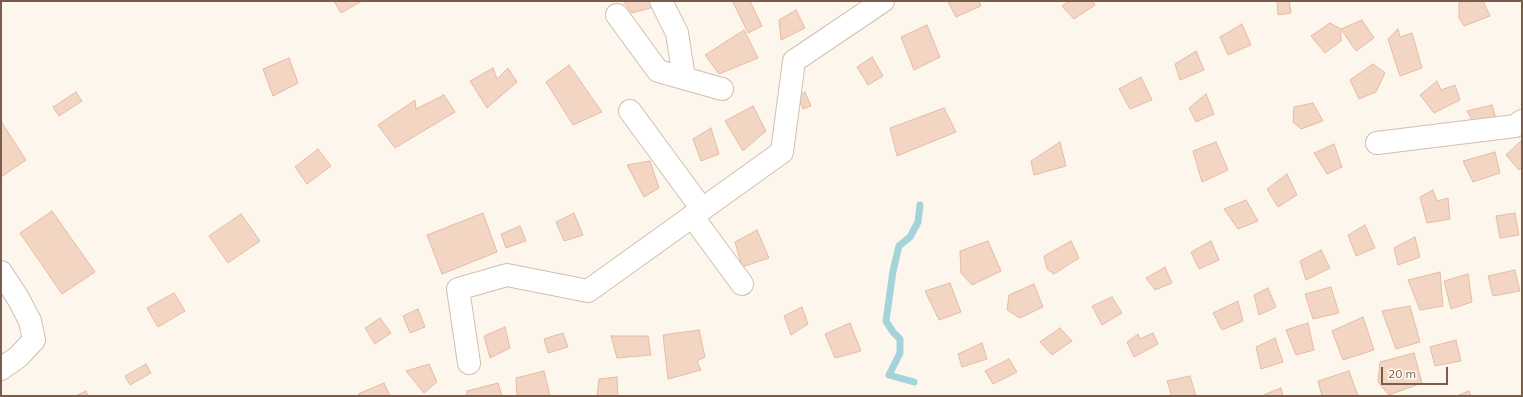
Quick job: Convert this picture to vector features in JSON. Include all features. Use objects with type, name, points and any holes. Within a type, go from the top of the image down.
[{"type":"street","points":[[661,1],[677,33],[684,78]]},
{"type":"street","points":[[469,363],[458,289],[507,275],[588,291],[782,152],[794,61],[883,1]]},
{"type":"street","points":[[617,15],[658,71],[722,88]]},
{"type":"street","points":[[630,111],[697,212],[742,284]]},
{"type":"street","points":[[1377,143],[1515,126],[1522,121]]},
{"type":"street","points":[[1,272],[18,298],[30,321],[34,340],[18,357],[1,369]]},
{"type":"building","points":[[334,1],[362,1],[341,13]]},
{"type":"building","points":[[623,1],[652,1],[657,6],[632,13]]},
{"type":"building","points":[[750,1],[762,26],[748,33],[733,2]]},
{"type":"building","points":[[979,1],[981,6],[956,17],[948,2]]},
{"type":"building","points":[[1069,1],[1092,1],[1095,5],[1074,19],[1062,6]]},
{"type":"building","points":[[1277,1],[1289,1],[1291,13],[1278,15]]},
{"type":"building","points":[[1483,1],[1490,16],[1464,26],[1459,18],[1459,2]]},
{"type":"building","points":[[796,10],[805,28],[781,40],[779,20]]},
{"type":"building","points":[[1362,20],[1374,38],[1356,51],[1341,29]]},
{"type":"building","points":[[1330,23],[1341,29],[1341,41],[1325,53],[1311,36]]},
{"type":"building","points":[[1242,24],[1251,45],[1228,55],[1220,37]]},
{"type":"building","points":[[927,25],[940,57],[914,70],[901,37]]},
{"type":"building","points":[[1398,29],[1400,37],[1412,33],[1422,68],[1400,76],[1388,39]]},
{"type":"building","points":[[744,30],[758,58],[719,74],[705,55]]},
{"type":"building","points":[[1196,51],[1204,70],[1180,80],[1175,64]]},
{"type":"building","points":[[872,57],[883,76],[868,85],[857,67]]},
{"type":"building","points":[[289,58],[298,83],[273,96],[263,69]]},
{"type":"building","points":[[1373,64],[1385,73],[1376,92],[1359,99],[1350,80]]},
{"type":"building","points":[[569,65],[602,112],[573,125],[546,82]]},
{"type":"building","points":[[493,68],[497,79],[508,68],[517,82],[487,108],[470,81]]},
{"type":"building","points":[[1141,77],[1152,100],[1130,109],[1119,89]]},
{"type":"building","points":[[1437,81],[1441,90],[1455,85],[1460,100],[1434,113],[1420,95]]},
{"type":"building","points":[[76,92],[82,101],[59,116],[53,107]]},
{"type":"building","points":[[805,92],[811,106],[803,109],[797,96]]},
{"type":"building","points":[[1206,94],[1214,114],[1196,122],[1189,108]]},
{"type":"building","points":[[444,95],[455,112],[395,148],[378,125],[415,100],[416,109]]},
{"type":"building","points":[[1313,103],[1323,121],[1301,129],[1293,122],[1294,107]]},
{"type":"building","points":[[1492,105],[1497,122],[1477,129],[1467,111]]},
{"type":"building","points":[[753,106],[766,131],[743,151],[725,121]]},
{"type":"building","points":[[944,108],[956,132],[897,156],[890,128]]},
{"type":"building","points":[[2,123],[26,160],[1,177],[1,124]]},
{"type":"building","points":[[711,128],[719,154],[701,161],[693,139]]},
{"type":"building","points":[[1522,140],[1522,167],[1519,170],[1506,155]]},
{"type":"building","points":[[1060,142],[1066,166],[1034,175],[1031,161]]},
{"type":"building","points":[[1216,142],[1228,170],[1202,182],[1193,151]]},
{"type":"building","points":[[1334,144],[1342,167],[1327,174],[1314,153]]},
{"type":"building","points":[[318,149],[331,166],[307,184],[295,167]]},
{"type":"building","points":[[1495,152],[1500,173],[1473,182],[1463,161]]},
{"type":"building","points":[[650,161],[659,188],[644,197],[627,165]]},
{"type":"building","points":[[1287,174],[1297,195],[1278,207],[1267,189]]},
{"type":"building","points":[[1433,190],[1437,201],[1448,198],[1450,219],[1427,223],[1420,197]]},
{"type":"building","points":[[1246,200],[1258,221],[1238,229],[1224,209]]},
{"type":"building","points":[[52,211],[95,272],[62,294],[20,233]]},
{"type":"building","points":[[483,213],[497,252],[442,274],[427,235]]},
{"type":"building","points":[[574,213],[583,235],[564,241],[556,222]]},
{"type":"building","points":[[1515,213],[1519,235],[1500,238],[1496,216]]},
{"type":"building","points":[[241,214],[260,241],[228,263],[209,236]]},
{"type":"building","points":[[1365,225],[1375,248],[1356,256],[1348,235]]},
{"type":"building","points":[[520,226],[526,241],[506,248],[501,234]]},
{"type":"building","points":[[757,230],[769,258],[742,267],[735,242]]},
{"type":"building","points":[[1415,237],[1420,257],[1398,265],[1394,248]]},
{"type":"building","points":[[988,241],[1001,271],[972,285],[961,273],[960,251]]},
{"type":"building","points":[[1071,241],[1079,258],[1054,274],[1047,269],[1044,256]]},
{"type":"building","points":[[1211,241],[1219,260],[1199,269],[1191,252]]},
{"type":"building","points":[[1321,250],[1330,268],[1306,280],[1300,261]]},
{"type":"building","points":[[1165,267],[1172,283],[1155,290],[1146,278]]},
{"type":"building","points":[[1515,270],[1520,291],[1493,296],[1488,276]]},
{"type":"building","points":[[1440,272],[1443,306],[1420,310],[1408,280]]},
{"type":"building","points":[[1468,274],[1472,302],[1451,309],[1444,281]]},
{"type":"building","points":[[950,283],[961,312],[939,320],[925,291]]},
{"type":"building","points":[[1034,284],[1043,307],[1020,318],[1007,310],[1009,295]]},
{"type":"building","points":[[1331,287],[1339,313],[1313,319],[1305,294]]},
{"type":"building","points":[[1268,288],[1276,307],[1259,315],[1254,295]]},
{"type":"building","points":[[174,293],[185,311],[158,327],[147,308]]},
{"type":"building","points":[[1112,297],[1122,313],[1102,325],[1092,306]]},
{"type":"building","points":[[1238,301],[1243,321],[1222,330],[1213,313]]},
{"type":"building","points":[[1410,306],[1420,342],[1396,349],[1382,311]]},
{"type":"building","points":[[802,307],[808,324],[791,335],[784,316]]},
{"type":"building","points":[[418,309],[425,327],[410,333],[403,316]]},
{"type":"building","points":[[1363,317],[1374,350],[1343,360],[1332,331]]},
{"type":"building","points":[[380,318],[391,333],[375,344],[365,328]]},
{"type":"building","points":[[850,323],[861,351],[835,358],[825,334]]},
{"type":"building","points":[[1308,323],[1314,350],[1296,355],[1286,330]]},
{"type":"building","points":[[505,327],[510,348],[490,358],[484,336]]},
{"type":"building","points":[[1060,328],[1072,341],[1052,355],[1040,342]]},
{"type":"building","points":[[699,330],[705,357],[697,361],[701,370],[668,379],[663,335]]},
{"type":"building","points":[[563,333],[568,347],[548,353],[544,339]]},
{"type":"building","points":[[1153,333],[1158,344],[1134,357],[1127,342],[1138,334],[1140,339]]},
{"type":"building","points":[[611,336],[648,336],[651,355],[617,358]]},
{"type":"building","points":[[1275,338],[1283,362],[1261,369],[1256,347]]},
{"type":"building","points":[[1456,340],[1461,361],[1435,366],[1430,347]]},
{"type":"building","points":[[982,343],[987,359],[962,367],[958,354]]},
{"type":"building","points":[[1414,353],[1422,383],[1389,395],[1378,382],[1380,362]]},
{"type":"building","points":[[1009,359],[1017,372],[993,384],[985,371]]},
{"type":"building","points":[[146,364],[151,373],[130,385],[125,376]]},
{"type":"building","points":[[429,364],[437,382],[424,393],[406,371]]},
{"type":"building","points":[[544,371],[550,396],[517,396],[516,378]]},
{"type":"building","points":[[1349,371],[1358,396],[1322,396],[1318,381]]},
{"type":"building","points":[[1190,376],[1196,396],[1172,396],[1167,381]]},
{"type":"building","points":[[617,377],[618,396],[597,396],[599,379]]},
{"type":"building","points":[[384,383],[390,396],[360,396],[358,394]]},
{"type":"building","points":[[498,383],[502,396],[467,396],[467,391]]},
{"type":"building","points":[[1281,388],[1283,396],[1261,396]]},
{"type":"building","points":[[86,391],[88,396],[76,396]]},
{"type":"building","points":[[1469,391],[1471,396],[1457,396]]},
{"type":"waterway","points":[[914,382],[889,375],[900,353],[900,339],[893,332],[886,321],[893,271],[899,246],[910,237],[918,222],[920,205]]}]
